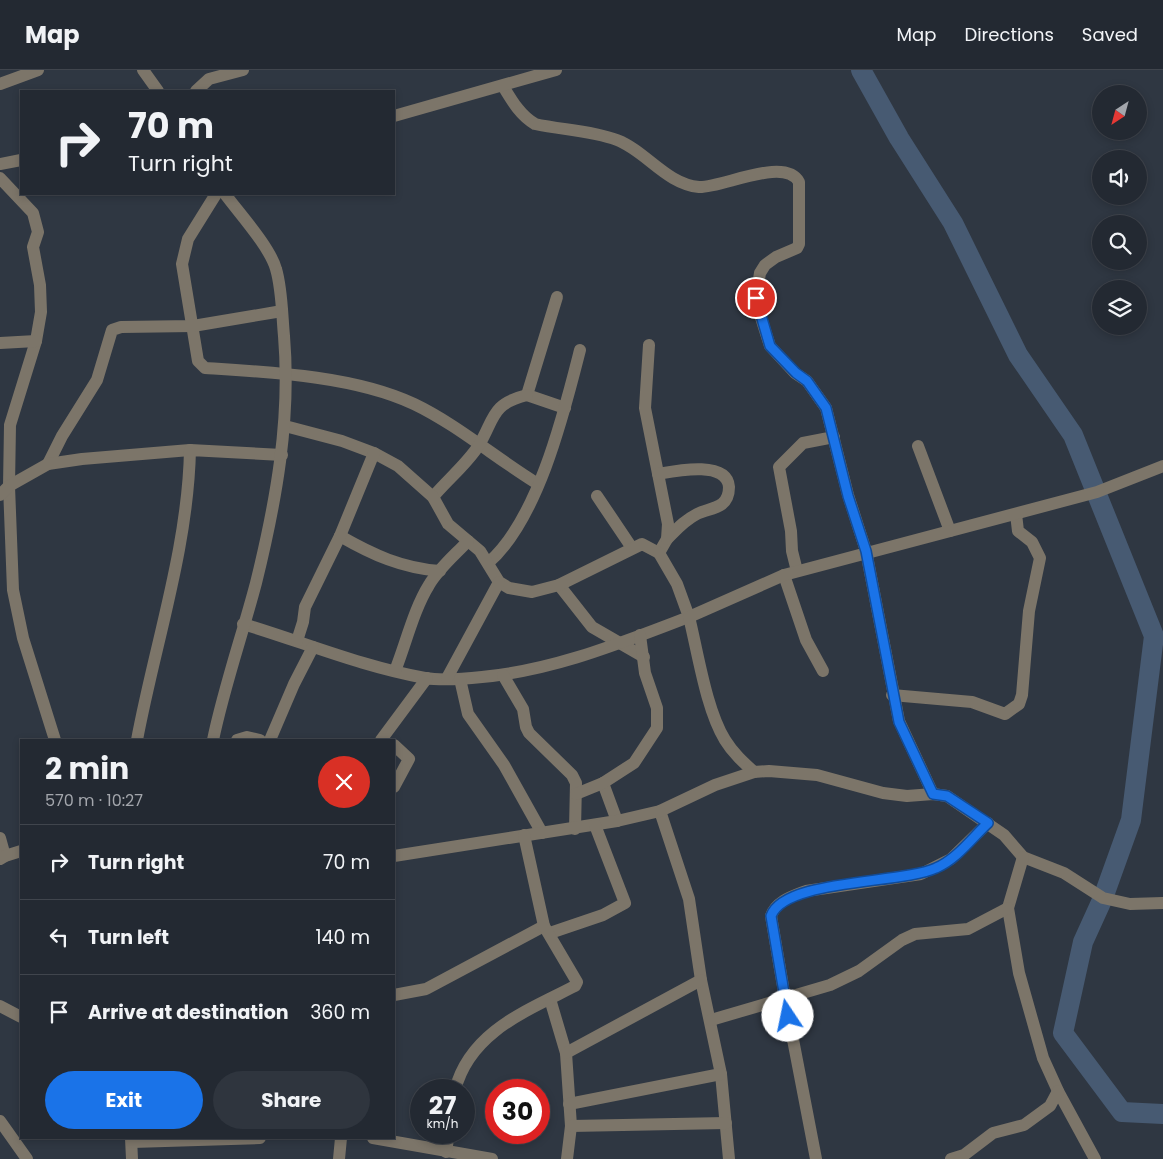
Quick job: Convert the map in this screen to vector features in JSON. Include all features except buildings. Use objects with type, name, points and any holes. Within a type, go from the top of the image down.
[{"type":"street","points":[[0,84],[38,70]]},
{"type":"street","points":[[143,70],[157,90]]},
{"type":"street","points":[[197,90],[209,79],[243,70]]},
{"type":"street","points":[[395,116],[556,70]]},
{"type":"street","points":[[503,86],[518,110],[531,121],[618,140],[633,148],[663,172],[690,186],[702,187],[744,177],[784,171],[796,176],[799,182],[799,244],[797,248],[776,257],[765,265],[760,273],[757,303],[770,346],[818,394],[826,408],[848,496],[866,551],[892,695],[907,743],[933,794]]},
{"type":"street","points":[[0,164],[20,160]]},
{"type":"street","points":[[0,178],[33,213],[38,232],[33,247],[40,285],[41,312],[36,341],[5,441],[5,491],[13,590],[23,638],[55,739]]},
{"type":"street","points":[[215,195],[184,246],[183,273],[198,361],[201,366],[287,374],[387,393],[441,418],[478,445],[538,484]]},
{"type":"street","points":[[213,739],[220,703],[270,521],[282,455],[287,374],[282,311],[276,268],[265,248],[226,195]]},
{"type":"street","points":[[527,395],[557,297]]},
{"type":"street","points":[[48,464],[62,436],[97,380],[112,330],[121,327],[193,326],[282,311]]},
{"type":"street","points":[[0,343],[36,341]]},
{"type":"street","points":[[649,344],[645,408],[666,515],[668,538]]},
{"type":"street","points":[[488,563],[504,547],[515,531],[538,484],[553,448],[580,350]]},
{"type":"street","points":[[432,497],[478,445],[490,420],[507,402],[527,395],[565,408]]},
{"type":"street","points":[[285,426],[374,453],[398,466],[432,497],[448,524],[468,541],[488,563],[499,582],[517,591],[532,592],[559,585],[642,544],[659,553],[677,584],[689,617],[712,707],[721,732],[735,754],[754,772]]},
{"type":"street","points":[[797,571],[779,466],[803,443],[834,437]]},
{"type":"street","points":[[918,446],[950,531]]},
{"type":"street","points":[[137,739],[180,537],[186,501],[190,450]]},
{"type":"street","points":[[5,491],[48,464],[82,459],[190,450],[282,455]]},
{"type":"street","points":[[297,640],[305,607],[340,536],[374,453]]},
{"type":"street","points":[[243,624],[297,640],[313,647],[395,671],[427,678],[460,679],[503,675],[569,662],[689,617],[784,575],[866,551],[1097,492],[1163,466]]},
{"type":"street","points":[[658,474],[690,469],[716,471],[722,474],[728,483],[729,492],[723,504],[687,519],[668,538],[659,553]]},
{"type":"street","points":[[597,496],[632,548]]},
{"type":"street","points":[[892,695],[972,702],[1005,714],[1019,704],[1022,695],[1029,611],[1040,558],[1032,542],[1018,531],[1016,514]]},
{"type":"street","points":[[340,536],[391,562],[419,569],[440,571]]},
{"type":"street","points":[[395,671],[420,602],[440,571],[468,541]]},
{"type":"street","points":[[784,575],[806,640],[824,671]]},
{"type":"street","points":[[447,678],[499,582]]},
{"type":"street","points":[[559,585],[592,626],[644,657]]},
{"type":"street","points":[[576,794],[603,783],[634,763],[657,728],[657,708],[645,673],[640,635]]},
{"type":"street","points":[[270,739],[294,684],[313,647]]},
{"type":"street","points":[[503,675],[523,709],[529,733],[568,769],[576,783],[575,829]]},
{"type":"street","points":[[384,739],[427,678]]},
{"type":"street","points":[[460,679],[468,714],[504,765],[542,833]]},
{"type":"street","points":[[240,739],[247,737],[256,739]]},
{"type":"street","points":[[395,746],[408,759],[395,785]]},
{"type":"street","points":[[395,856],[618,821],[660,811],[715,785],[754,772],[769,771],[817,776],[883,793],[907,796],[933,794],[947,796],[1004,834],[1023,857],[1064,873],[1103,898],[1130,904],[1163,903]]},
{"type":"street","points":[[603,783],[618,821]]},
{"type":"street","points":[[660,811],[689,899],[701,980],[721,1074],[729,1159]]},
{"type":"street","points":[[816,1159],[784,998],[771,916],[778,905],[806,891],[909,876],[936,868],[951,859],[988,823]]},
{"type":"street","points":[[395,995],[426,989],[547,929],[603,915],[626,903],[595,825]]},
{"type":"street","points":[[459,1079],[465,1063],[493,1032],[506,1021],[574,986],[577,982],[547,929],[524,835]]},
{"type":"street","points":[[0,838],[2,858],[20,851]]},
{"type":"street","points":[[1023,857],[1008,908],[1019,973],[1043,1058],[1058,1091],[1095,1159]]},
{"type":"street","points":[[711,1020],[830,985],[859,971],[902,940],[915,934],[968,929],[1008,908]]},
{"type":"street","points":[[566,1053],[701,980]]},
{"type":"street","points":[[550,999],[566,1053],[571,1126],[567,1159]]},
{"type":"street","points":[[0,1006],[20,1016]]},
{"type":"street","points":[[569,1104],[721,1074]]},
{"type":"street","points":[[951,1159],[964,1155],[993,1133],[1024,1125],[1050,1106],[1058,1091]]},
{"type":"street","points":[[0,1121],[23,1158]]},
{"type":"street","points":[[571,1126],[726,1123]]},
{"type":"street","points":[[132,1159],[131,1140],[196,1139]]},
{"type":"street","points":[[339,1159],[341,1139]]},
{"type":"street","points":[[378,1139],[492,1159]]},
{"type":"street","points":[[446,1152],[447,1144]]},
{"type":"waterway","points":[[861,70],[899,138],[953,223],[1018,355],[1073,435],[1154,636],[1131,820],[1103,898],[1083,942],[1063,1033],[1122,1112],[1163,1114]]},
{"type":"route","points":[[756,298],[770,346],[796,373],[807,381],[818,394],[826,408],[848,496],[866,551],[892,695],[907,743],[933,794],[947,796],[988,823],[951,859],[921,874],[806,891],[790,897],[778,905],[771,916],[788,1016]]}]
